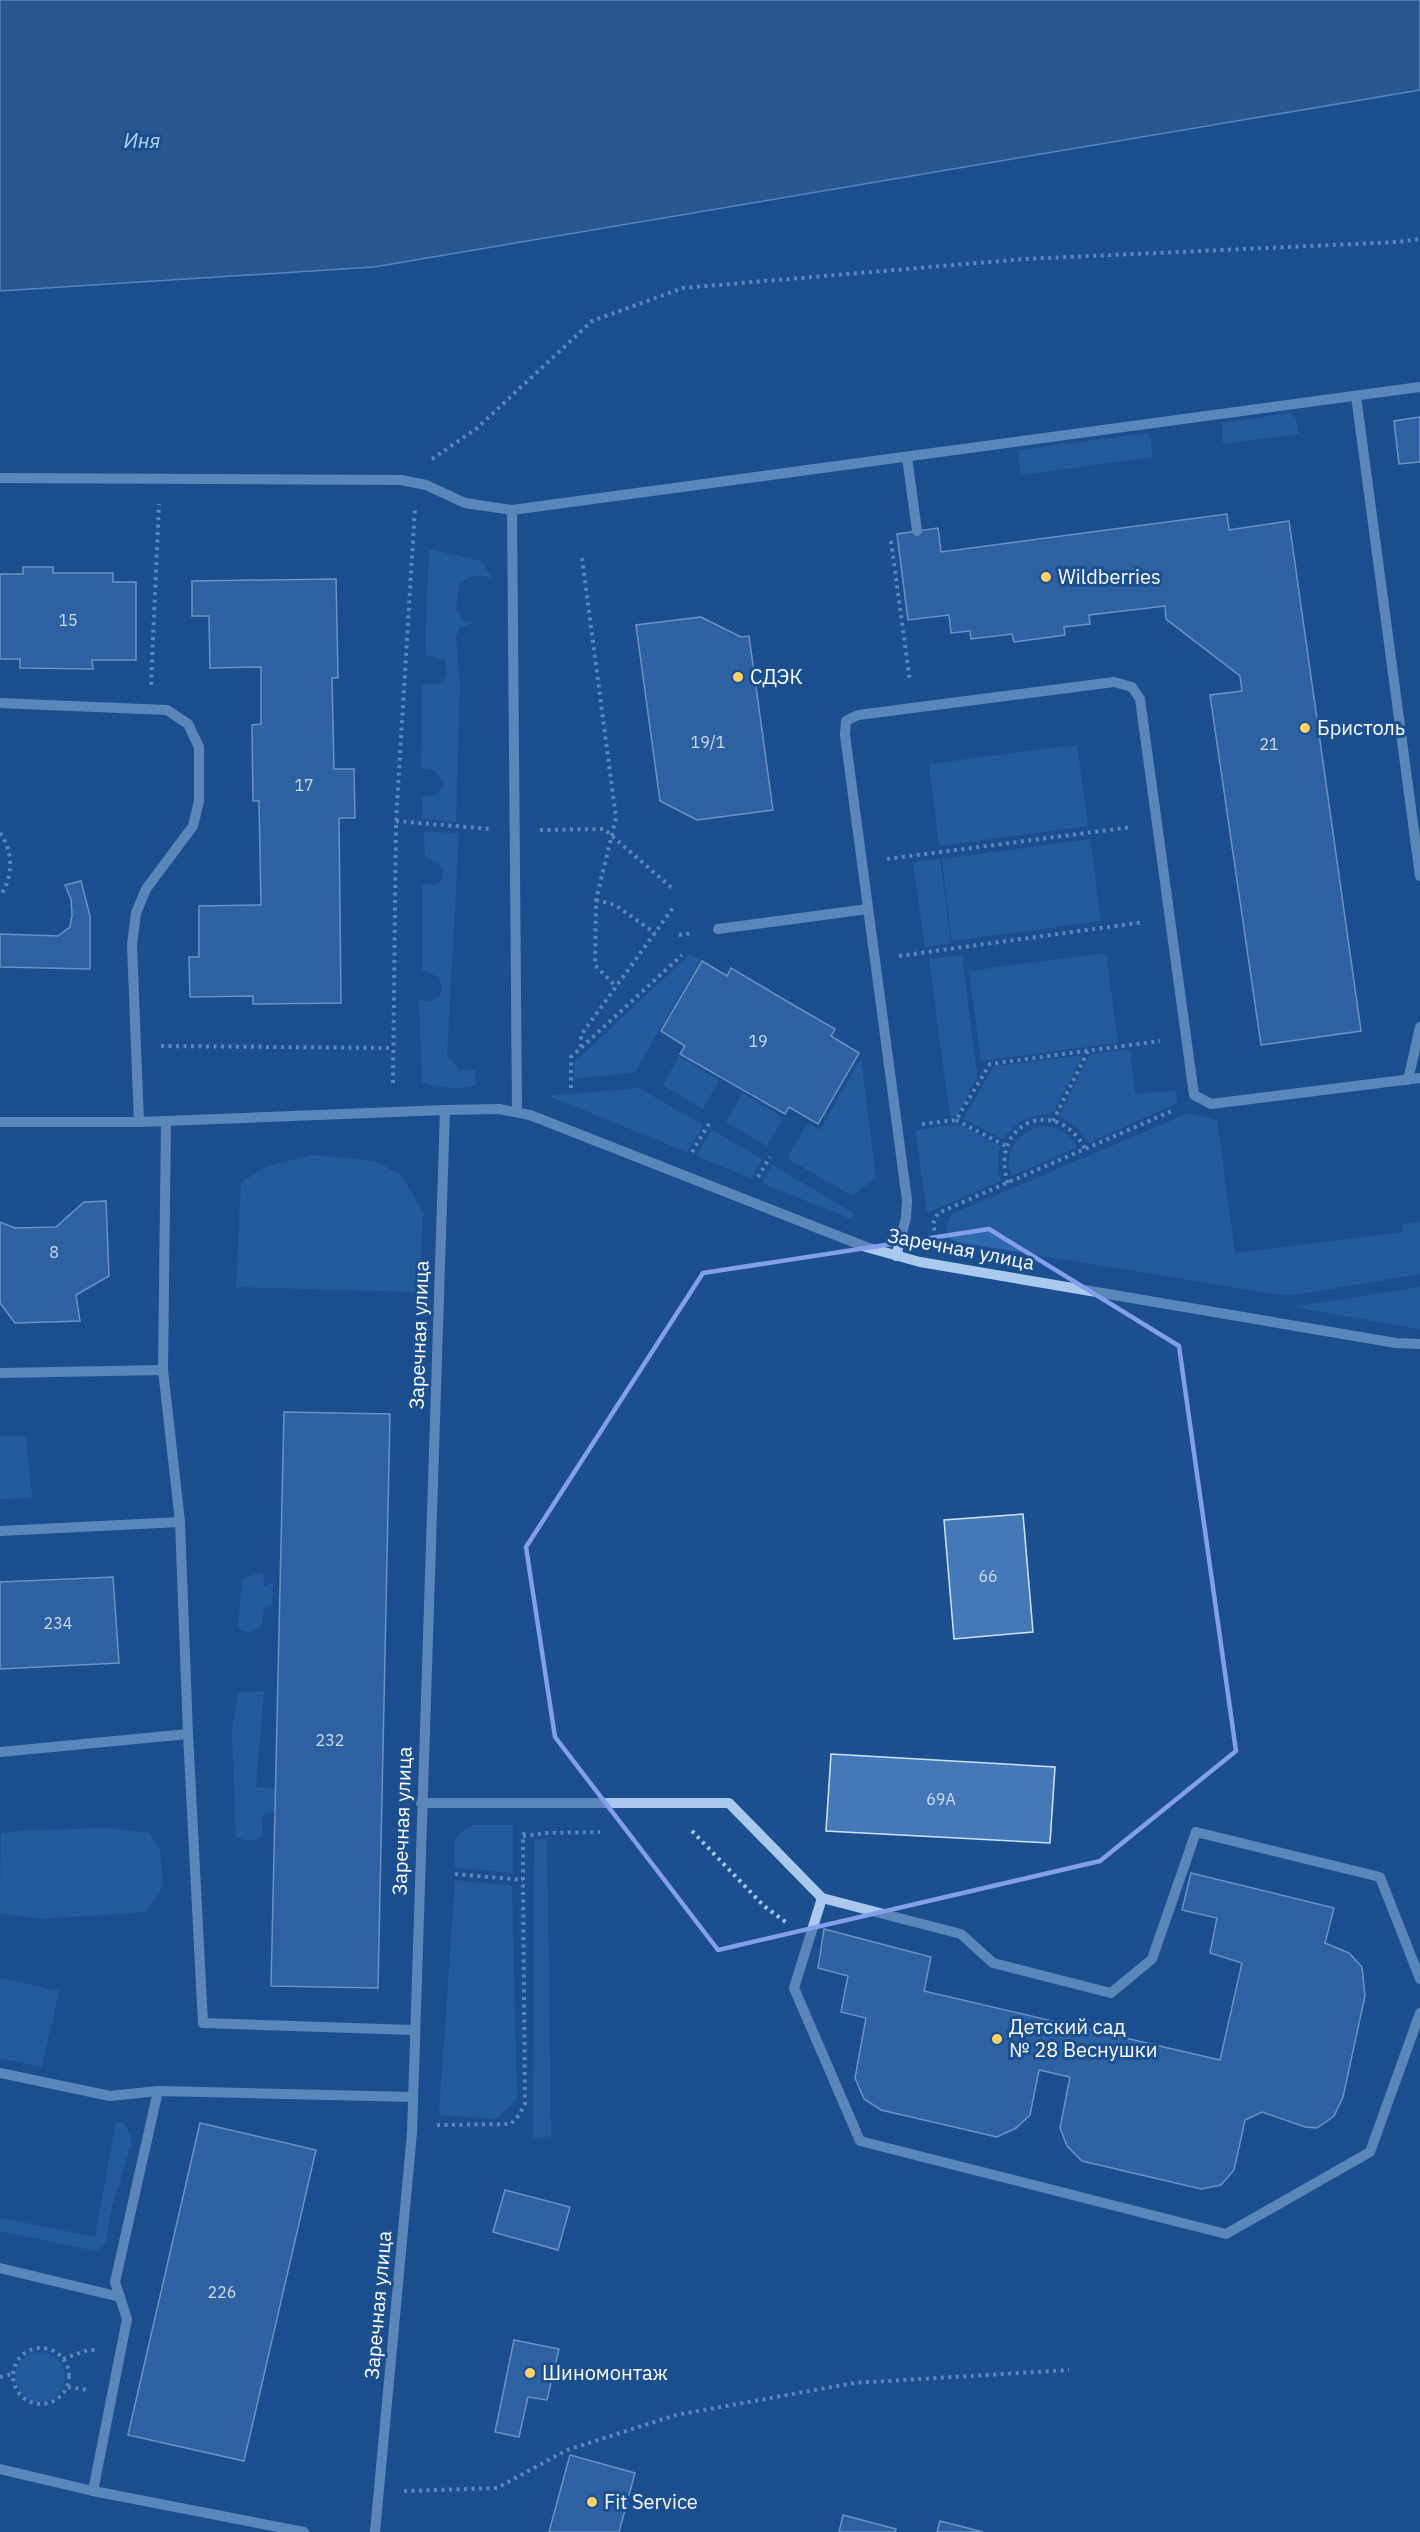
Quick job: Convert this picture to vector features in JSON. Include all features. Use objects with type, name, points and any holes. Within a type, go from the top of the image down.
[{"type":"street","points":[[0,478],[402,480],[417,483],[465,503],[512,510],[1420,387]]},
{"type":"street","points":[[1356,396],[1420,876]]},
{"type":"street","points":[[907,457],[917,531]]},
{"type":"street","points":[[512,510],[517,1110]]},
{"type":"street","points":[[896,1256],[906,1218],[907,1200],[845,735],[846,721],[858,715],[1114,682],[1132,687],[1140,699],[1194,1095],[1211,1104],[1420,1078]]},
{"type":"street","points":[[0,703],[167,710],[188,724],[199,747],[199,801],[193,826],[146,889],[136,913],[132,945],[139,1122]]},
{"type":"street","points":[[718,929],[868,909]]},
{"type":"street","points":[[1408,1080],[1420,1027]]},
{"type":"street","name":"Заречная улица","points":[[375,2532],[412,2125],[413,2030],[445,1110]]},
{"type":"street","name":"Заречная улица","points":[[0,1122],[139,1122],[445,1110],[517,1110],[866,1247],[896,1256],[1384,1341],[1420,1344]]},
{"type":"street","points":[[166,1121],[163,1370],[180,1522],[203,2023],[413,2030]]},
{"type":"street","points":[[0,1372],[163,1370]]},
{"type":"street","points":[[0,1531],[180,1522]]},
{"type":"street","points":[[0,1752],[188,1734]]},
{"type":"street","points":[[421,1803],[729,1803],[822,1898],[962,1934],[993,1963],[1111,1993],[1152,1959],[1196,1832],[1380,1877],[1420,1979]]},
{"type":"street","points":[[822,1898],[794,1988],[860,2141],[1226,2234],[1370,2152],[1420,2013]]},
{"type":"street","points":[[0,2073],[110,2096],[158,2091],[412,2097]]},
{"type":"street","points":[[93,2491],[127,2319],[115,2282],[158,2091]]},
{"type":"street","points":[[0,2268],[120,2297]]},
{"type":"street","points":[[0,2469],[93,2491],[304,2532]]},
{"type":"path","points":[[402,480],[476,429],[592,321],[682,288],[1024,259],[1398,242],[1420,239]]},
{"type":"path","points":[[150,709],[160,479]]},
{"type":"path","points":[[393,1083],[396,821],[417,483]]},
{"type":"path","points":[[891,538],[914,708]]},
{"type":"path","points":[[582,558],[616,818],[596,900],[595,965],[616,987]]},
{"type":"path","points":[[862,862],[1157,824]]},
{"type":"path","points":[[0,833],[5,840],[10,858],[9,877],[0,896]]},
{"type":"path","points":[[596,900],[615,905],[655,933]]},
{"type":"path","points":[[581,1047],[581,1035],[675,905]]},
{"type":"path","points":[[875,959],[1170,919]]},
{"type":"path","points":[[571,1088],[570,1057],[682,955]]},
{"type":"path","points":[[956,1120],[990,1064],[1186,1038]]},
{"type":"path","points":[[136,1046],[393,1048]]},
{"type":"path","points":[[1053,1121],[1088,1051]]},
{"type":"path","points":[[936,1240],[933,1224],[939,1214],[1178,1108],[1194,1095]]},
{"type":"path","points":[[898,1128],[956,1120],[1006,1146]]},
{"type":"path","points":[[1008,1183],[1003,1156],[1006,1146],[1015,1132],[1027,1124],[1040,1120],[1053,1121],[1068,1127],[1078,1136],[1085,1149]]},
{"type":"path","points":[[680,1173],[710,1122]]},
{"type":"path","points":[[412,2125],[511,2124],[525,2104],[523,1836],[535,1803]]},
{"type":"path","points":[[683,1831],[694,1831],[764,1906],[808,1940]]},
{"type":"path","points":[[523,1836],[603,1832]]},
{"type":"path","points":[[455,1874],[523,1880]]},
{"type":"path","points":[[37,2348],[56,2352],[63,2359],[69,2375],[68,2387],[57,2399],[50,2403],[32,2403],[17,2393],[12,2374],[20,2356],[37,2348]]},
{"type":"path","points":[[63,2359],[88,2350],[102,2350]]},
{"type":"path","points":[[379,2492],[497,2488],[567,2450],[676,2415],[854,2383],[1069,2370]]},
{"type":"path","points":[[0,2377],[12,2374]]},
{"type":"highlighted area","points":[[989,1229],[1179,1346],[1236,1751],[1100,1861],[718,1950],[555,1737],[526,1547],[703,1273]]},
{"type":"shaded area","points":[[1290,413],[1296,419],[1299,434],[1223,444],[1222,423]]},
{"type":"shaded area","points":[[1149,433],[1153,457],[1021,475],[1018,450]]},
{"type":"shaded area","points":[[429,549],[481,561],[492,578],[476,576],[460,583],[456,607],[463,621],[475,622],[459,628],[456,637],[460,683],[456,822],[423,819],[422,795],[432,797],[441,791],[443,784],[435,771],[421,768],[422,684],[439,684],[447,677],[445,660],[425,655]]},
{"type":"shaded area","points":[[1077,745],[1088,826],[939,846],[929,764]]},
{"type":"shaded area","points":[[424,832],[459,833],[447,1055],[459,1070],[475,1070],[476,1085],[470,1087],[449,1088],[422,1082],[419,1000],[430,1001],[440,997],[442,988],[439,977],[422,970],[422,884],[435,885],[441,881],[443,873],[440,864],[425,856]]},
{"type":"shaded area","points":[[1090,839],[1101,921],[952,941],[942,859]]},
{"type":"shaded area","points":[[940,859],[951,943],[925,947],[913,862]]},
{"type":"shaded area","points":[[1106,953],[1118,1043],[981,1061],[969,971]]},
{"type":"shaded area","points":[[690,954],[700,960],[635,1072],[574,1079],[574,1063]]},
{"type":"shaded area","points":[[962,955],[977,1076],[957,1116],[950,1116],[929,959]]},
{"type":"shaded area","points":[[1130,1049],[1135,1094],[1175,1091],[1178,1103],[1088,1143],[1076,1127],[1059,1117],[1090,1054]]},
{"type":"shaded area","points":[[1083,1055],[1052,1115],[1030,1117],[1018,1123],[1003,1139],[963,1119],[994,1066]]},
{"type":"shaded area","points":[[679,1056],[719,1080],[703,1109],[663,1085]]},
{"type":"shaded area","points":[[861,1058],[876,1177],[852,1196],[787,1158],[808,1123],[820,1130]]},
{"type":"shaded area","points":[[639,1088],[703,1125],[687,1152],[549,1096]]},
{"type":"shaded area","points":[[743,1093],[783,1118],[767,1146],[726,1122]]},
{"type":"shaded area","points":[[1189,1113],[1217,1120],[1235,1253],[1403,1232],[1402,1224],[1420,1222],[1420,1274],[1288,1296],[957,1242],[949,1238],[947,1224],[954,1213]]},
{"type":"shaded area","points":[[958,1124],[1000,1146],[998,1164],[1001,1181],[927,1213],[915,1130]]},
{"type":"shaded area","points":[[1041,1126],[1062,1131],[1077,1147],[1012,1176],[1009,1159],[1014,1144],[1025,1133]]},
{"type":"shaded area","points":[[712,1130],[762,1159],[751,1178],[696,1156]]},
{"type":"shaded area","points":[[312,1155],[375,1161],[402,1176],[423,1213],[419,1292],[236,1287],[241,1183],[265,1167]]},
{"type":"shaded area","points":[[772,1165],[855,1214],[851,1219],[762,1183]]},
{"type":"shaded area","points":[[1420,1287],[1420,1329],[1293,1307]]},
{"type":"shaded area","points":[[0,1436],[26,1436],[32,1498],[0,1499]]},
{"type":"shaded area","points":[[263,1572],[264,1586],[273,1583],[272,1604],[264,1608],[261,1627],[249,1632],[238,1629],[242,1579]]},
{"type":"shaded area","points":[[264,1691],[256,1787],[275,1788],[275,1812],[263,1815],[262,1837],[248,1841],[236,1837],[232,1731],[238,1693]]},
{"type":"shaded area","points":[[474,1825],[513,1825],[513,1873],[455,1868],[455,1841],[460,1833]]},
{"type":"shaded area","points":[[106,1828],[149,1833],[160,1849],[163,1886],[146,1912],[40,1919],[0,1913],[1,1834],[16,1831]]},
{"type":"shaded area","points":[[547,1839],[551,2136],[533,2139],[534,1840]]},
{"type":"shaded area","points":[[455,1880],[512,1886],[517,2099],[496,2119],[439,2115]]},
{"type":"shaded area","points":[[0,1978],[59,1991],[42,2067],[0,2058]]},
{"type":"shaded area","points":[[116,2122],[125,2124],[132,2140],[111,2211],[106,2242],[96,2251],[0,2231],[0,2218],[95,2237]]},
{"type":"shaded area","points":[[35,2352],[45,2352],[58,2359],[65,2372],[65,2382],[58,2395],[45,2402],[35,2402],[26,2398],[19,2391],[15,2382],[15,2372],[19,2363],[26,2356]]},
{"type":"water","name":"Иня","points":[[0,0],[1420,0],[1420,90],[374,267],[0,291]]},
{"type":"building","points":[[1420,417],[1420,462],[1399,464],[1394,421]]},
{"type":"building","points":[[1227,514],[1229,530],[1289,521],[1361,1031],[1261,1045],[1210,695],[1242,691],[1240,676],[1166,619],[1165,606],[1089,615],[1090,624],[1064,627],[1065,635],[1014,642],[1012,634],[971,639],[970,631],[951,633],[949,615],[908,620],[897,534],[938,528],[941,552]]},
{"type":"building","points":[[23,567],[53,567],[53,573],[113,573],[113,582],[136,582],[136,660],[92,660],[93,669],[20,668],[20,659],[0,659],[0,574],[23,574]]},
{"type":"building","points":[[336,579],[338,678],[332,678],[334,769],[354,769],[355,818],[339,818],[341,1003],[253,1004],[253,996],[190,997],[189,957],[199,957],[199,906],[261,905],[259,801],[253,801],[252,725],[261,724],[261,667],[210,668],[209,616],[192,616],[192,581]]},
{"type":"building","points":[[701,617],[741,637],[749,636],[773,810],[697,820],[660,801],[636,625]]},
{"type":"building","points":[[81,881],[90,916],[90,969],[0,967],[0,934],[58,936],[70,927],[71,899],[65,885]]},
{"type":"building","points":[[702,961],[727,976],[731,968],[835,1029],[831,1036],[859,1053],[818,1124],[789,1107],[785,1114],[680,1054],[685,1046],[661,1031]]},
{"type":"building","points":[[106,1201],[109,1276],[76,1295],[80,1321],[15,1323],[0,1303],[0,1222],[15,1228],[56,1227],[84,1202]]},
{"type":"building","points":[[284,1412],[390,1414],[378,1988],[271,1986]]},
{"type":"building","points":[[1023,1514],[1033,1632],[954,1639],[944,1520]]},
{"type":"building","points":[[113,1577],[119,1663],[0,1669],[0,1582]]},
{"type":"building","points":[[831,1754],[1055,1767],[1050,1843],[826,1831]]},
{"type":"building","name":"Детский сад № 28 Веснушки","points":[[1191,1873],[1334,1908],[1325,1943],[1349,1953],[1362,1967],[1365,1996],[1343,2097],[1334,2116],[1317,2128],[1305,2127],[1262,2112],[1245,2120],[1234,2170],[1221,2185],[1201,2189],[1082,2161],[1067,2146],[1060,2128],[1070,2077],[1039,2070],[1030,2115],[1016,2128],[997,2137],[881,2110],[864,2099],[855,2078],[866,2018],[841,2012],[848,1976],[818,1968],[824,1929],[931,1957],[924,1991],[1220,2060],[1242,1963],[1210,1953],[1217,1918],[1182,1910]]},
{"type":"building","points":[[200,2123],[316,2150],[244,2461],[128,2435]]},
{"type":"building","points":[[505,2190],[570,2207],[558,2250],[493,2232]]},
{"type":"building","name":"Шиномонтаж","points":[[514,2340],[559,2349],[547,2400],[528,2397],[519,2437],[495,2432]]},
{"type":"building","name":"Fit Service","points":[[570,2455],[635,2473],[619,2532],[549,2532]]},
{"type":"building","points":[[843,2515],[896,2529],[895,2532],[839,2532]]},
{"type":"building","points":[[940,2521],[983,2532],[937,2532]]},
{"type":"place","name":"Wildberries","points":[[1046,577]]},
{"type":"place","name":"СДЭК","points":[[738,677]]},
{"type":"place","name":"Бристоль","points":[[1305,728]]},
{"type":"place","name":"Детский сад № 28 Веснушки","points":[[997,2039]]},
{"type":"place","name":"Шиномонтаж","points":[[530,2373]]},
{"type":"place","name":"Fit Service","points":[[592,2502]]}]
